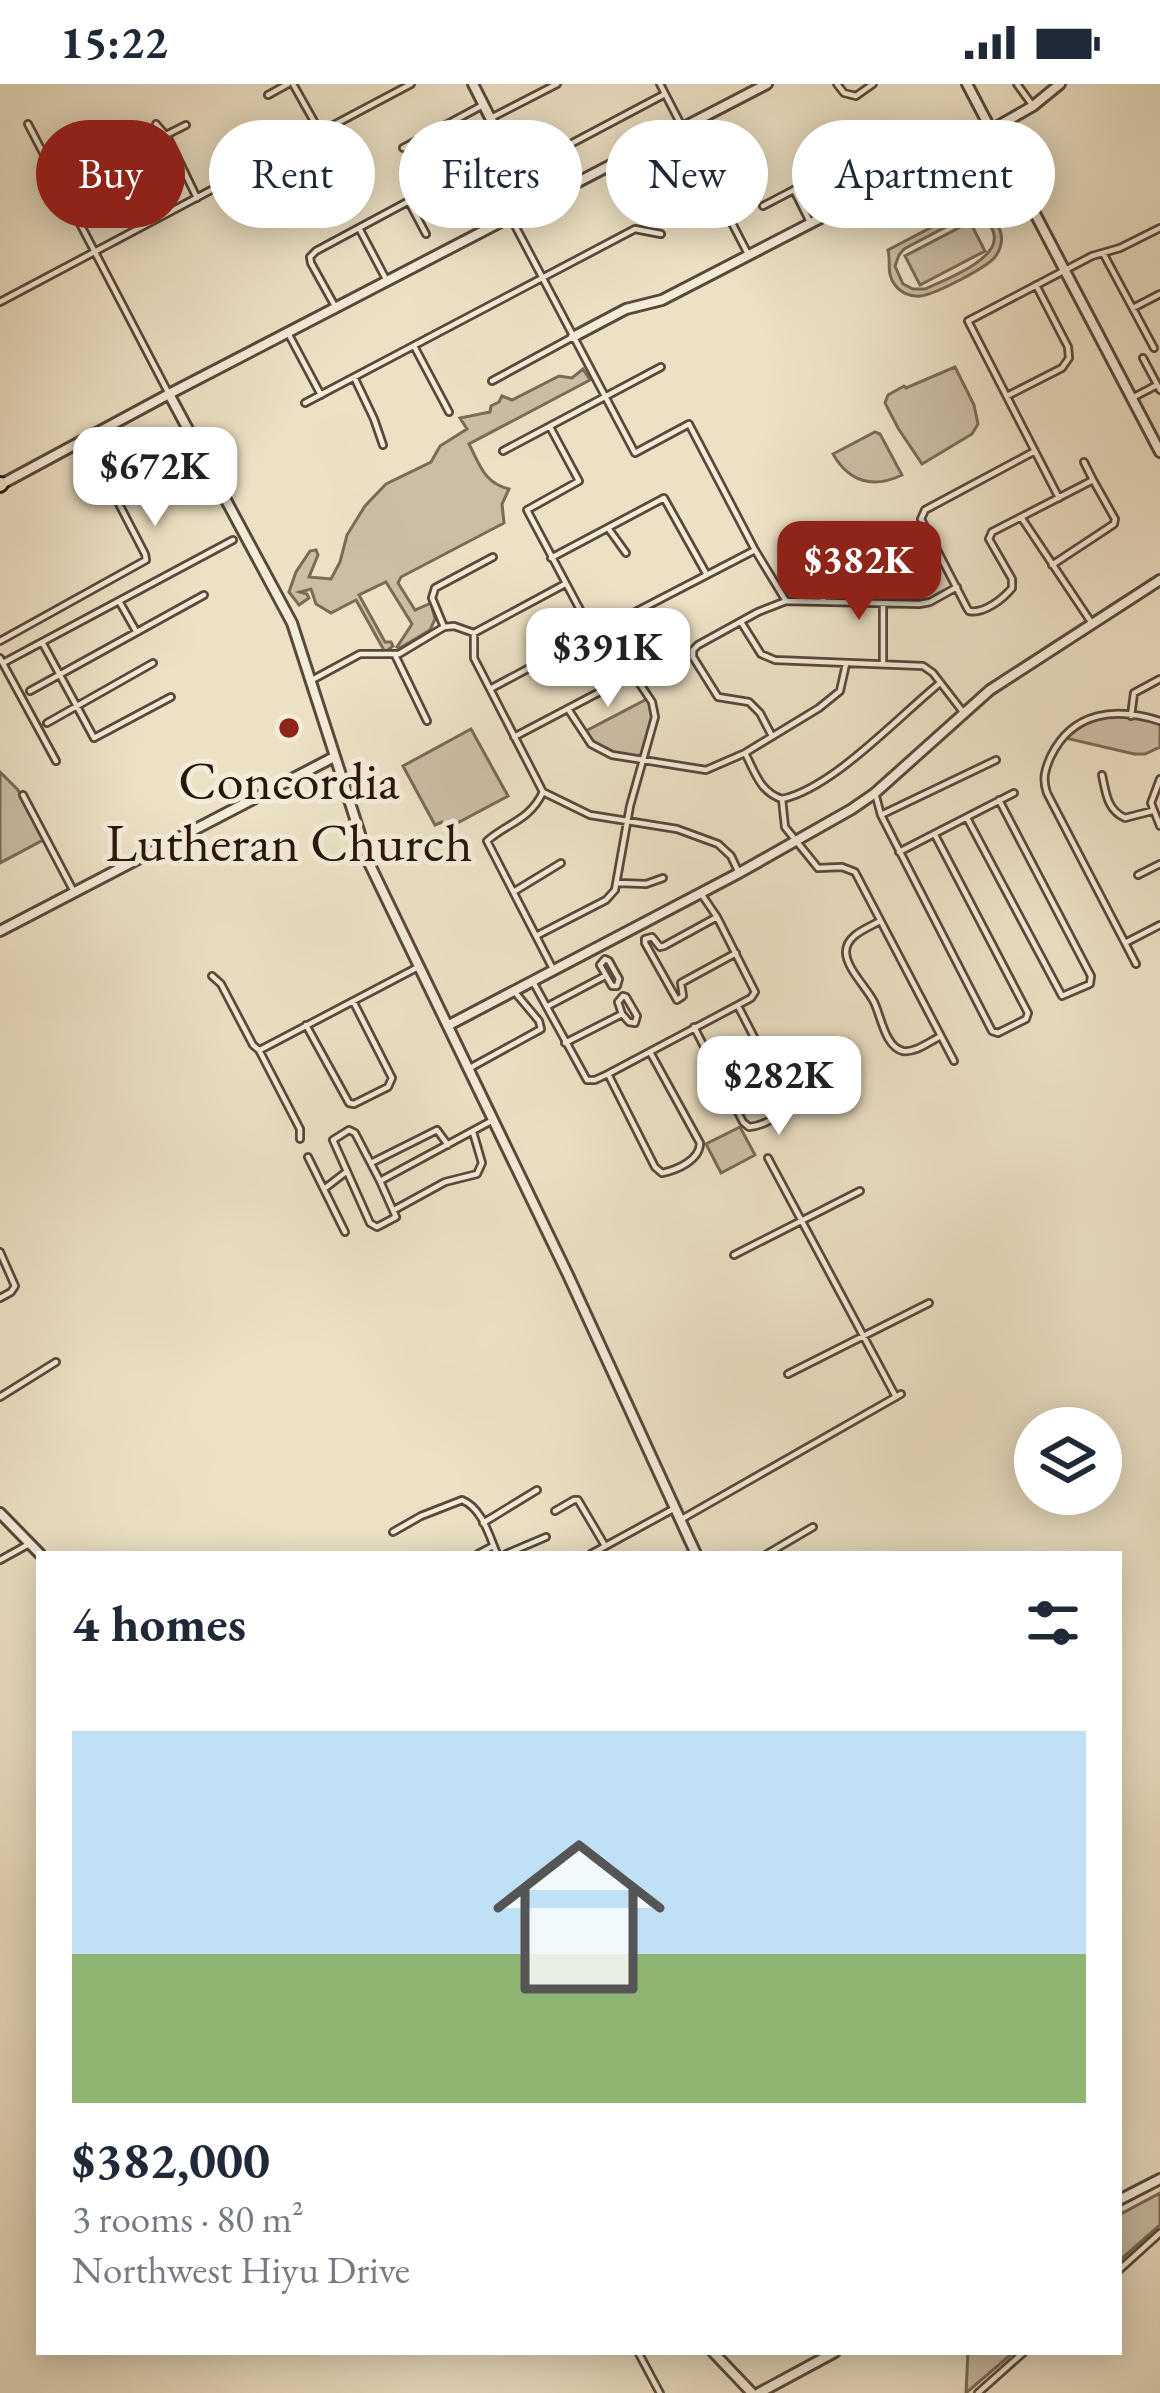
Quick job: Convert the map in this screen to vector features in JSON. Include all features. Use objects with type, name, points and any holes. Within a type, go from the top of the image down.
[{"type":"street","points":[[268,95],[291,84],[313,120]]},
{"type":"street","points":[[346,120],[411,84]]},
{"type":"street","points":[[473,84],[491,118],[557,84]]},
{"type":"street","points":[[660,84],[679,120]]},
{"type":"street","points":[[698,120],[767,84]]},
{"type":"street","points":[[837,84],[844,93],[856,96],[873,84]]},
{"type":"street","points":[[967,84],[986,120]]},
{"type":"street","points":[[1017,84],[1033,106]]},
{"type":"street","points":[[1008,120],[1060,84]]},
{"type":"street","points":[[582,138],[665,94]]},
{"type":"street","points":[[456,120],[484,105]]},
{"type":"street","points":[[28,124],[292,623],[370,865],[568,1275],[695,1551]]},
{"type":"street","points":[[185,174],[197,198]]},
{"type":"street","points":[[0,302],[209,192]]},
{"type":"street","points":[[336,308],[310,260],[316,251],[359,228],[387,281]]},
{"type":"street","points":[[423,228],[426,234]]},
{"type":"street","points":[[0,485],[492,228]]},
{"type":"street","points":[[517,228],[635,453],[689,424],[786,601]]},
{"type":"street","points":[[735,228],[748,254]]},
{"type":"street","points":[[492,380],[621,311],[655,303],[798,228]]},
{"type":"street","points":[[1043,228],[1160,452]]},
{"type":"street","points":[[1059,498],[968,321],[1092,256],[1160,228]]},
{"type":"street","points":[[305,403],[634,229],[661,234]]},
{"type":"street","points":[[1103,254],[1154,348]]},
{"type":"street","points":[[1006,396],[1062,368],[1069,358],[1068,347],[1036,285]]},
{"type":"street","points":[[1133,308],[1160,294]]},
{"type":"street","points":[[288,332],[321,394]]},
{"type":"street","points":[[414,346],[449,412]]},
{"type":"street","points":[[1132,398],[1159,387],[1143,358]]},
{"type":"street","points":[[503,451],[661,367]]},
{"type":"street","points":[[354,377],[383,445]]},
{"type":"street","points":[[550,428],[579,482],[527,510],[593,634],[755,550]]},
{"type":"street","points":[[0,640],[146,560],[91,436]]},
{"type":"street","points":[[1035,452],[922,512],[922,522],[973,613],[1012,588],[1012,579],[989,536],[1093,480]]},
{"type":"street","points":[[1052,565],[1115,523],[1084,462]]},
{"type":"street","points":[[551,558],[664,498],[707,576]]},
{"type":"street","points":[[1021,518],[1092,624]]},
{"type":"street","points":[[608,528],[626,554]]},
{"type":"street","points":[[823,601],[826,559],[832,548],[849,537],[868,537]]},
{"type":"street","points":[[56,761],[1,661],[233,540]]},
{"type":"street","points":[[444,627],[432,598],[435,588],[493,556]]},
{"type":"street","points":[[449,1025],[852,809],[990,690],[1160,580]]},
{"type":"street","points":[[311,681],[360,654],[395,656],[444,627],[474,633],[566,584]]},
{"type":"street","points":[[772,736],[749,702],[718,697],[693,657],[698,645],[786,601],[926,603],[957,587]]},
{"type":"street","points":[[30,691],[204,595]]},
{"type":"street","points":[[119,601],[136,631]]},
{"type":"street","points":[[883,604],[883,664]]},
{"type":"street","points":[[741,622],[765,657],[923,665],[963,712]]},
{"type":"street","points":[[474,633],[474,658],[543,792],[590,815],[676,829],[718,844],[739,873]]},
{"type":"street","points":[[42,642],[94,738],[171,697]]},
{"type":"street","points":[[395,656],[427,721]]},
{"type":"street","points":[[490,689],[546,658]]},
{"type":"street","points":[[47,723],[153,664]]},
{"type":"street","points":[[568,709],[591,744],[612,755],[697,771],[745,753],[834,697],[842,687],[846,664]]},
{"type":"street","points":[[514,737],[630,676],[652,702],[655,717],[627,822],[619,883],[606,899],[536,936]]},
{"type":"street","points":[[1131,716],[1134,693],[1160,679]]},
{"type":"street","points":[[745,753],[762,786],[773,796],[795,796],[840,770],[940,683]]},
{"type":"street","points":[[1136,964],[1043,777],[1062,735],[1077,722],[1098,716],[1160,721]]},
{"type":"street","points":[[0,931],[334,757]]},
{"type":"street","points":[[881,815],[996,760]]},
{"type":"street","points":[[1102,775],[1114,812],[1125,818],[1152,812]]},
{"type":"street","points":[[1160,779],[1152,795],[1152,812],[1160,826]]},
{"type":"street","points":[[543,792],[523,819],[487,842],[553,969]]},
{"type":"street","points":[[874,793],[899,852],[992,1031],[998,1033],[1026,1019],[1028,1012],[935,835]]},
{"type":"street","points":[[899,852],[1014,793]]},
{"type":"street","points":[[23,795],[74,892]]},
{"type":"street","points":[[782,799],[783,819],[794,842],[818,868],[855,872],[954,1061]]},
{"type":"street","points":[[968,818],[1062,996],[1090,983],[1091,976],[999,800]]},
{"type":"street","points":[[514,892],[561,862]]},
{"type":"street","points":[[1138,875],[1160,864]]},
{"type":"street","points":[[619,883],[646,884],[663,878]]},
{"type":"street","points":[[532,980],[587,1080],[608,1074],[752,998],[754,992],[736,953],[700,892]]},
{"type":"street","points":[[718,917],[664,946],[652,937],[645,943],[677,1000],[683,996],[682,983],[736,953]]},
{"type":"street","points":[[880,921],[854,937],[846,951],[888,1038],[904,1051],[941,1036]]},
{"type":"street","points":[[1125,943],[1160,925]]},
{"type":"street","points":[[259,1050],[420,966]]},
{"type":"street","points":[[212,976],[259,1050],[300,1139]]},
{"type":"street","points":[[548,1006],[604,976]]},
{"type":"street","points":[[470,1069],[542,1029],[513,990]]},
{"type":"street","points":[[307,1025],[349,1103],[388,1088],[392,1078],[353,1001]]},
{"type":"street","points":[[694,1027],[743,1122],[757,1126],[782,1113],[788,1103],[738,1005]]},
{"type":"street","points":[[565,1043],[622,1014]]},
{"type":"street","points":[[608,1074],[658,1171],[665,1173],[695,1158],[700,1143],[649,1051]]},
{"type":"street","points":[[380,1180],[493,1120]]},
{"type":"street","points":[[370,1163],[437,1130],[448,1145]]},
{"type":"street","points":[[344,1131],[355,1133],[394,1210],[393,1220],[372,1226],[333,1140],[344,1131]]},
{"type":"street","points":[[394,1210],[445,1182],[477,1174],[482,1163],[473,1132]]},
{"type":"street","points":[[308,1157],[345,1232]]},
{"type":"street","points":[[680,1520],[899,1396],[768,1158]]},
{"type":"street","points":[[324,1189],[346,1172]]},
{"type":"street","points":[[734,1255],[860,1191]]},
{"type":"street","points":[[0,1252],[15,1286],[0,1298]]},
{"type":"street","points":[[788,1374],[929,1304]]},
{"type":"street","points":[[0,1396],[56,1362]]},
{"type":"street","points":[[483,1523],[537,1490]]},
{"type":"street","points":[[554,1511],[578,1500],[605,1546]]},
{"type":"street","points":[[393,1532],[456,1501],[472,1505],[496,1551]]},
{"type":"street","points":[[596,1551],[675,1508]]},
{"type":"street","points":[[0,1513],[37,1551]]},
{"type":"street","points":[[772,1551],[813,1527]]},
{"type":"street","points":[[513,1551],[546,1537]]},
{"type":"street","points":[[0,1560],[29,1544]]},
{"type":"street","points":[[484,1551],[493,1546]]},
{"type":"street","points":[[1122,2198],[1157,2181],[1160,2192]]},
{"type":"street","points":[[1122,2267],[1160,2233]]},
{"type":"street","points":[[640,2355],[660,2393]]},
{"type":"street","points":[[716,2355],[755,2393],[829,2355]]},
{"type":"street","points":[[978,2393],[1021,2355]]},
{"type":"shaded area","points":[[930,228],[944,228],[904,249],[895,266],[903,284],[913,289],[925,289],[979,261],[993,244],[990,228],[1001,233],[999,251],[990,262],[927,294],[906,294],[892,281],[888,250]]},
{"type":"shaded area","points":[[959,228],[973,228],[985,251],[920,285],[905,256]]},
{"type":"shaded area","points":[[955,367],[978,424],[972,434],[922,464],[885,403],[888,395],[904,386]]},
{"type":"shaded area","points":[[583,369],[590,380],[469,444],[488,478],[509,489],[502,504],[504,523],[401,577],[398,583],[415,610],[431,603],[435,619],[430,630],[397,647],[412,624],[386,582],[359,595],[385,642],[393,646],[385,652],[356,600],[331,613],[316,604],[311,589],[300,592],[309,598],[299,605],[289,592],[310,551],[318,555],[309,577],[331,579],[347,535],[365,506],[386,484],[431,462],[440,446],[467,429],[460,418],[490,412],[502,396],[512,400],[559,376],[572,378]]},
{"type":"shaded area","points":[[875,432],[902,475],[881,482],[863,480],[846,471],[833,454]]},
{"type":"shaded area","points":[[649,698],[655,717],[642,759],[602,749],[582,733]]},
{"type":"shaded area","points":[[1098,716],[1160,721],[1160,747],[1134,754],[1061,737],[1077,722]]},
{"type":"shaded area","points":[[471,729],[508,796],[446,829],[442,822],[435,825],[403,766]]},
{"type":"shaded area","points":[[0,772],[18,790],[43,840],[0,863]]},
{"type":"shaded area","points":[[740,1127],[755,1155],[721,1173],[706,1144]]},
{"type":"shaded area","points":[[1160,2193],[1160,2225],[1122,2258],[1122,2213]]},
{"type":"shaded area","points":[[968,2355],[1010,2355],[966,2393]]},
{"type":"place","name":"Concordia Lutheran Church","points":[[289,728]]}]
